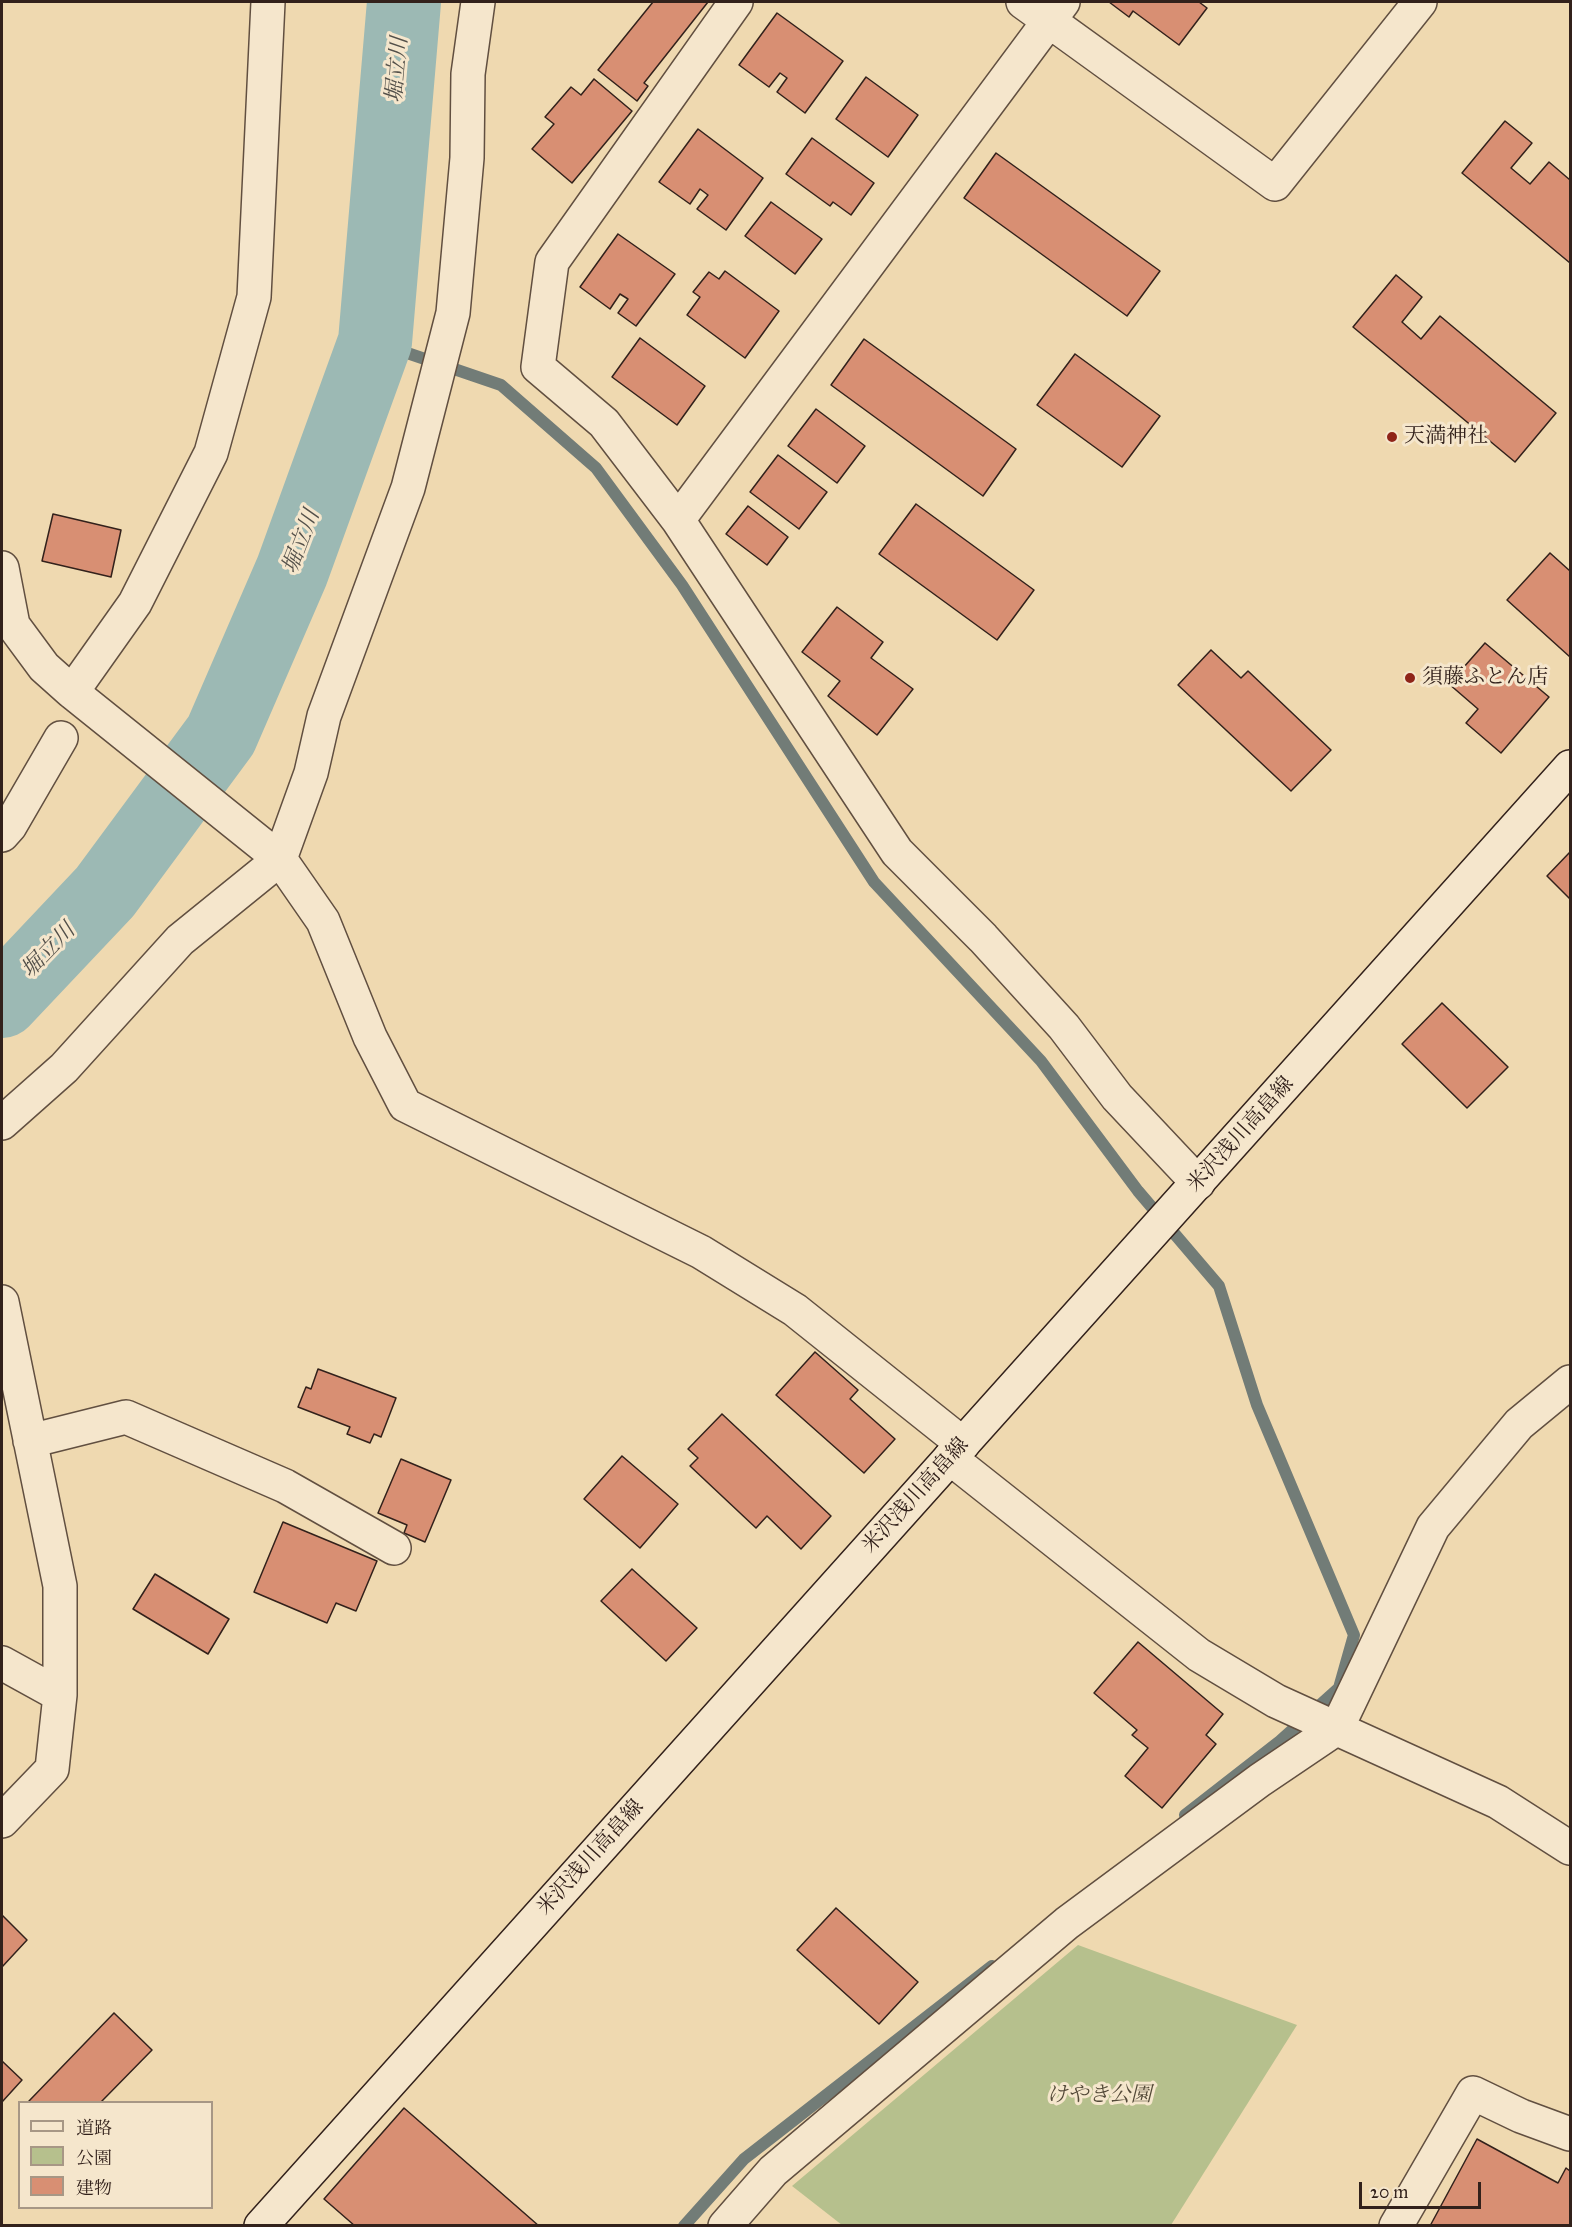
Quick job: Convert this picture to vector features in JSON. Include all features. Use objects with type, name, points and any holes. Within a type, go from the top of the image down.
[{"type":"street","points":[[82,700],[135,603],[211,453],[254,297],[268,2]]},
{"type":"street","points":[[2,1123],[64,1068],[180,940],[280,859],[311,773],[324,716],[408,488],[453,313],[467,158],[468,74],[478,2]]},
{"type":"street","points":[[736,2],[552,261],[538,366],[604,423],[678,520],[897,852],[983,938],[1064,1027],[1117,1097],[1198,1183]]},
{"type":"street","points":[[678,520],[1045,8],[1275,184],[1420,2]]},
{"type":"street","points":[[2,568],[7,630],[44,667],[82,700],[280,859],[323,921],[370,1037],[405,1105],[701,1252],[795,1310],[957,1451],[1199,1655],[1276,1701],[1498,1802],[1570,1848]]},
{"type":"street","points":[[2,835],[10,826],[61,738]]},
{"type":"street","name":"米沢浅川高畠線","points":[[261,2226],[1570,767]]},
{"type":"street","points":[[2,1302],[60,1586],[60,1695],[52,1769],[2,1821]]},
{"type":"street","points":[[725,2226],[773,2171],[1067,1923],[1331,1725],[1433,1527],[1519,1424],[1570,1382]]},
{"type":"street","points":[[30,1441],[126,1417],[285,1486],[394,1548]]},
{"type":"street","points":[[2,1663],[60,1695]]},
{"type":"street","points":[[1396,2226],[1473,2093],[1521,2116],[1570,2134]]},
{"type":"green space","name":"けやき公園","points":[[1078,1945],[1297,2025],[1171,2225],[842,2225],[792,2186]]},
{"type":"building","points":[[653,2],[708,2],[644,83],[648,86],[637,101],[598,70]]},
{"type":"building","points":[[1109,2],[1199,2],[1207,8],[1179,45],[1133,11],[1129,17]]},
{"type":"building","points":[[777,13],[843,61],[805,113],[777,92],[787,78],[780,73],[769,87],[739,65]]},
{"type":"building","points":[[866,77],[918,115],[888,157],[836,119]]},
{"type":"building","points":[[594,79],[632,111],[572,183],[532,149],[554,124],[545,117],[571,87],[581,95]]},
{"type":"building","points":[[1505,121],[1532,143],[1511,168],[1530,184],[1549,162],[1570,180],[1570,263],[1462,173]]},
{"type":"building","points":[[698,129],[763,178],[726,230],[697,209],[708,195],[700,189],[690,204],[659,182]]},
{"type":"building","points":[[812,138],[874,183],[851,215],[833,202],[830,206],[786,174]]},
{"type":"building","points":[[996,153],[1160,271],[1127,316],[964,198]]},
{"type":"building","points":[[771,202],[822,239],[795,274],[745,236]]},
{"type":"building","points":[[618,234],[675,274],[636,326],[618,313],[628,299],[620,294],[610,309],[580,287]]},
{"type":"building","points":[[725,271],[779,311],[745,358],[687,315],[700,297],[693,292],[709,272],[719,279]]},
{"type":"building","points":[[1396,275],[1422,297],[1402,322],[1421,339],[1440,316],[1556,413],[1515,462],[1353,327]]},
{"type":"building","points":[[640,338],[705,386],[677,425],[612,377]]},
{"type":"building","points":[[864,339],[1016,449],[983,496],[831,385]]},
{"type":"building","points":[[1075,354],[1160,416],[1122,467],[1037,405]]},
{"type":"building","points":[[816,409],[865,446],[837,483],[788,446]]},
{"type":"building","points":[[778,455],[827,492],[799,529],[750,492]]},
{"type":"building","points":[[916,504],[1034,590],[997,640],[879,554]]},
{"type":"building","points":[[748,506],[788,537],[767,565],[726,534]]},
{"type":"building","points":[[53,514],[121,530],[111,577],[42,561]]},
{"type":"building","points":[[1550,553],[1570,571],[1570,657],[1507,600]]},
{"type":"building","points":[[837,607],[883,642],[871,658],[913,689],[877,735],[828,696],[840,681],[802,652]]},
{"type":"building","points":[[1485,643],[1549,697],[1501,753],[1466,723],[1478,709],[1449,684]]},
{"type":"building","points":[[1211,650],[1241,678],[1248,671],[1331,750],[1291,791],[1178,685]]},
{"type":"building","points":[[1570,852],[1570,899],[1547,876]]},
{"type":"building","points":[[1442,1003],[1508,1067],[1467,1108],[1402,1044]]},
{"type":"building","points":[[815,1352],[858,1390],[850,1399],[895,1439],[864,1473],[776,1395]]},
{"type":"building","points":[[318,1369],[396,1398],[381,1437],[374,1434],[370,1443],[347,1434],[350,1427],[298,1407],[306,1387],[311,1389]]},
{"type":"building","points":[[722,1414],[831,1516],[801,1549],[767,1516],[756,1528],[690,1466],[698,1458],[688,1449]]},
{"type":"building","points":[[622,1456],[678,1504],[640,1548],[584,1499]]},
{"type":"building","points":[[401,1459],[451,1480],[425,1542],[404,1533],[407,1525],[378,1513]]},
{"type":"building","points":[[283,1522],[377,1561],[356,1611],[336,1603],[327,1623],[254,1592]]},
{"type":"building","points":[[632,1569],[697,1628],[666,1661],[601,1601]]},
{"type":"building","points":[[155,1574],[229,1619],[208,1654],[133,1609]]},
{"type":"building","points":[[1138,1642],[1223,1714],[1206,1735],[1216,1744],[1162,1808],[1125,1776],[1148,1748],[1132,1735],[1137,1730],[1094,1693]]},
{"type":"building","points":[[836,1908],[918,1982],[879,2024],[797,1950]]},
{"type":"building","points":[[2,1915],[27,1940],[2,1967]]},
{"type":"building","points":[[114,2013],[152,2050],[102,2101],[29,2101]]},
{"type":"building","points":[[2,2061],[22,2080],[2,2102]]},
{"type":"building","points":[[404,2108],[539,2226],[355,2226],[324,2199]]},
{"type":"building","points":[[1477,2139],[1558,2183],[1566,2168],[1570,2171],[1570,2226],[1430,2226]]},
{"type":"waterway","name":"堀立川","points":[[2,1001],[105,892],[221,735],[292,571],[375,342],[404,2]]},
{"type":"waterway","points":[[375,342],[501,385],[596,468],[682,585],[874,882],[1041,1061],[1138,1191],[1219,1286],[1257,1405],[1354,1635],[1339,1688],[1280,1741],[1185,1815]]},
{"type":"waterway","points":[[684,2226],[744,2159],[992,1966]]},
{"type":"place","name":"天満神社","points":[[1392,437]]},
{"type":"place","name":"須藤ふとん店","points":[[1410,678]]}]
